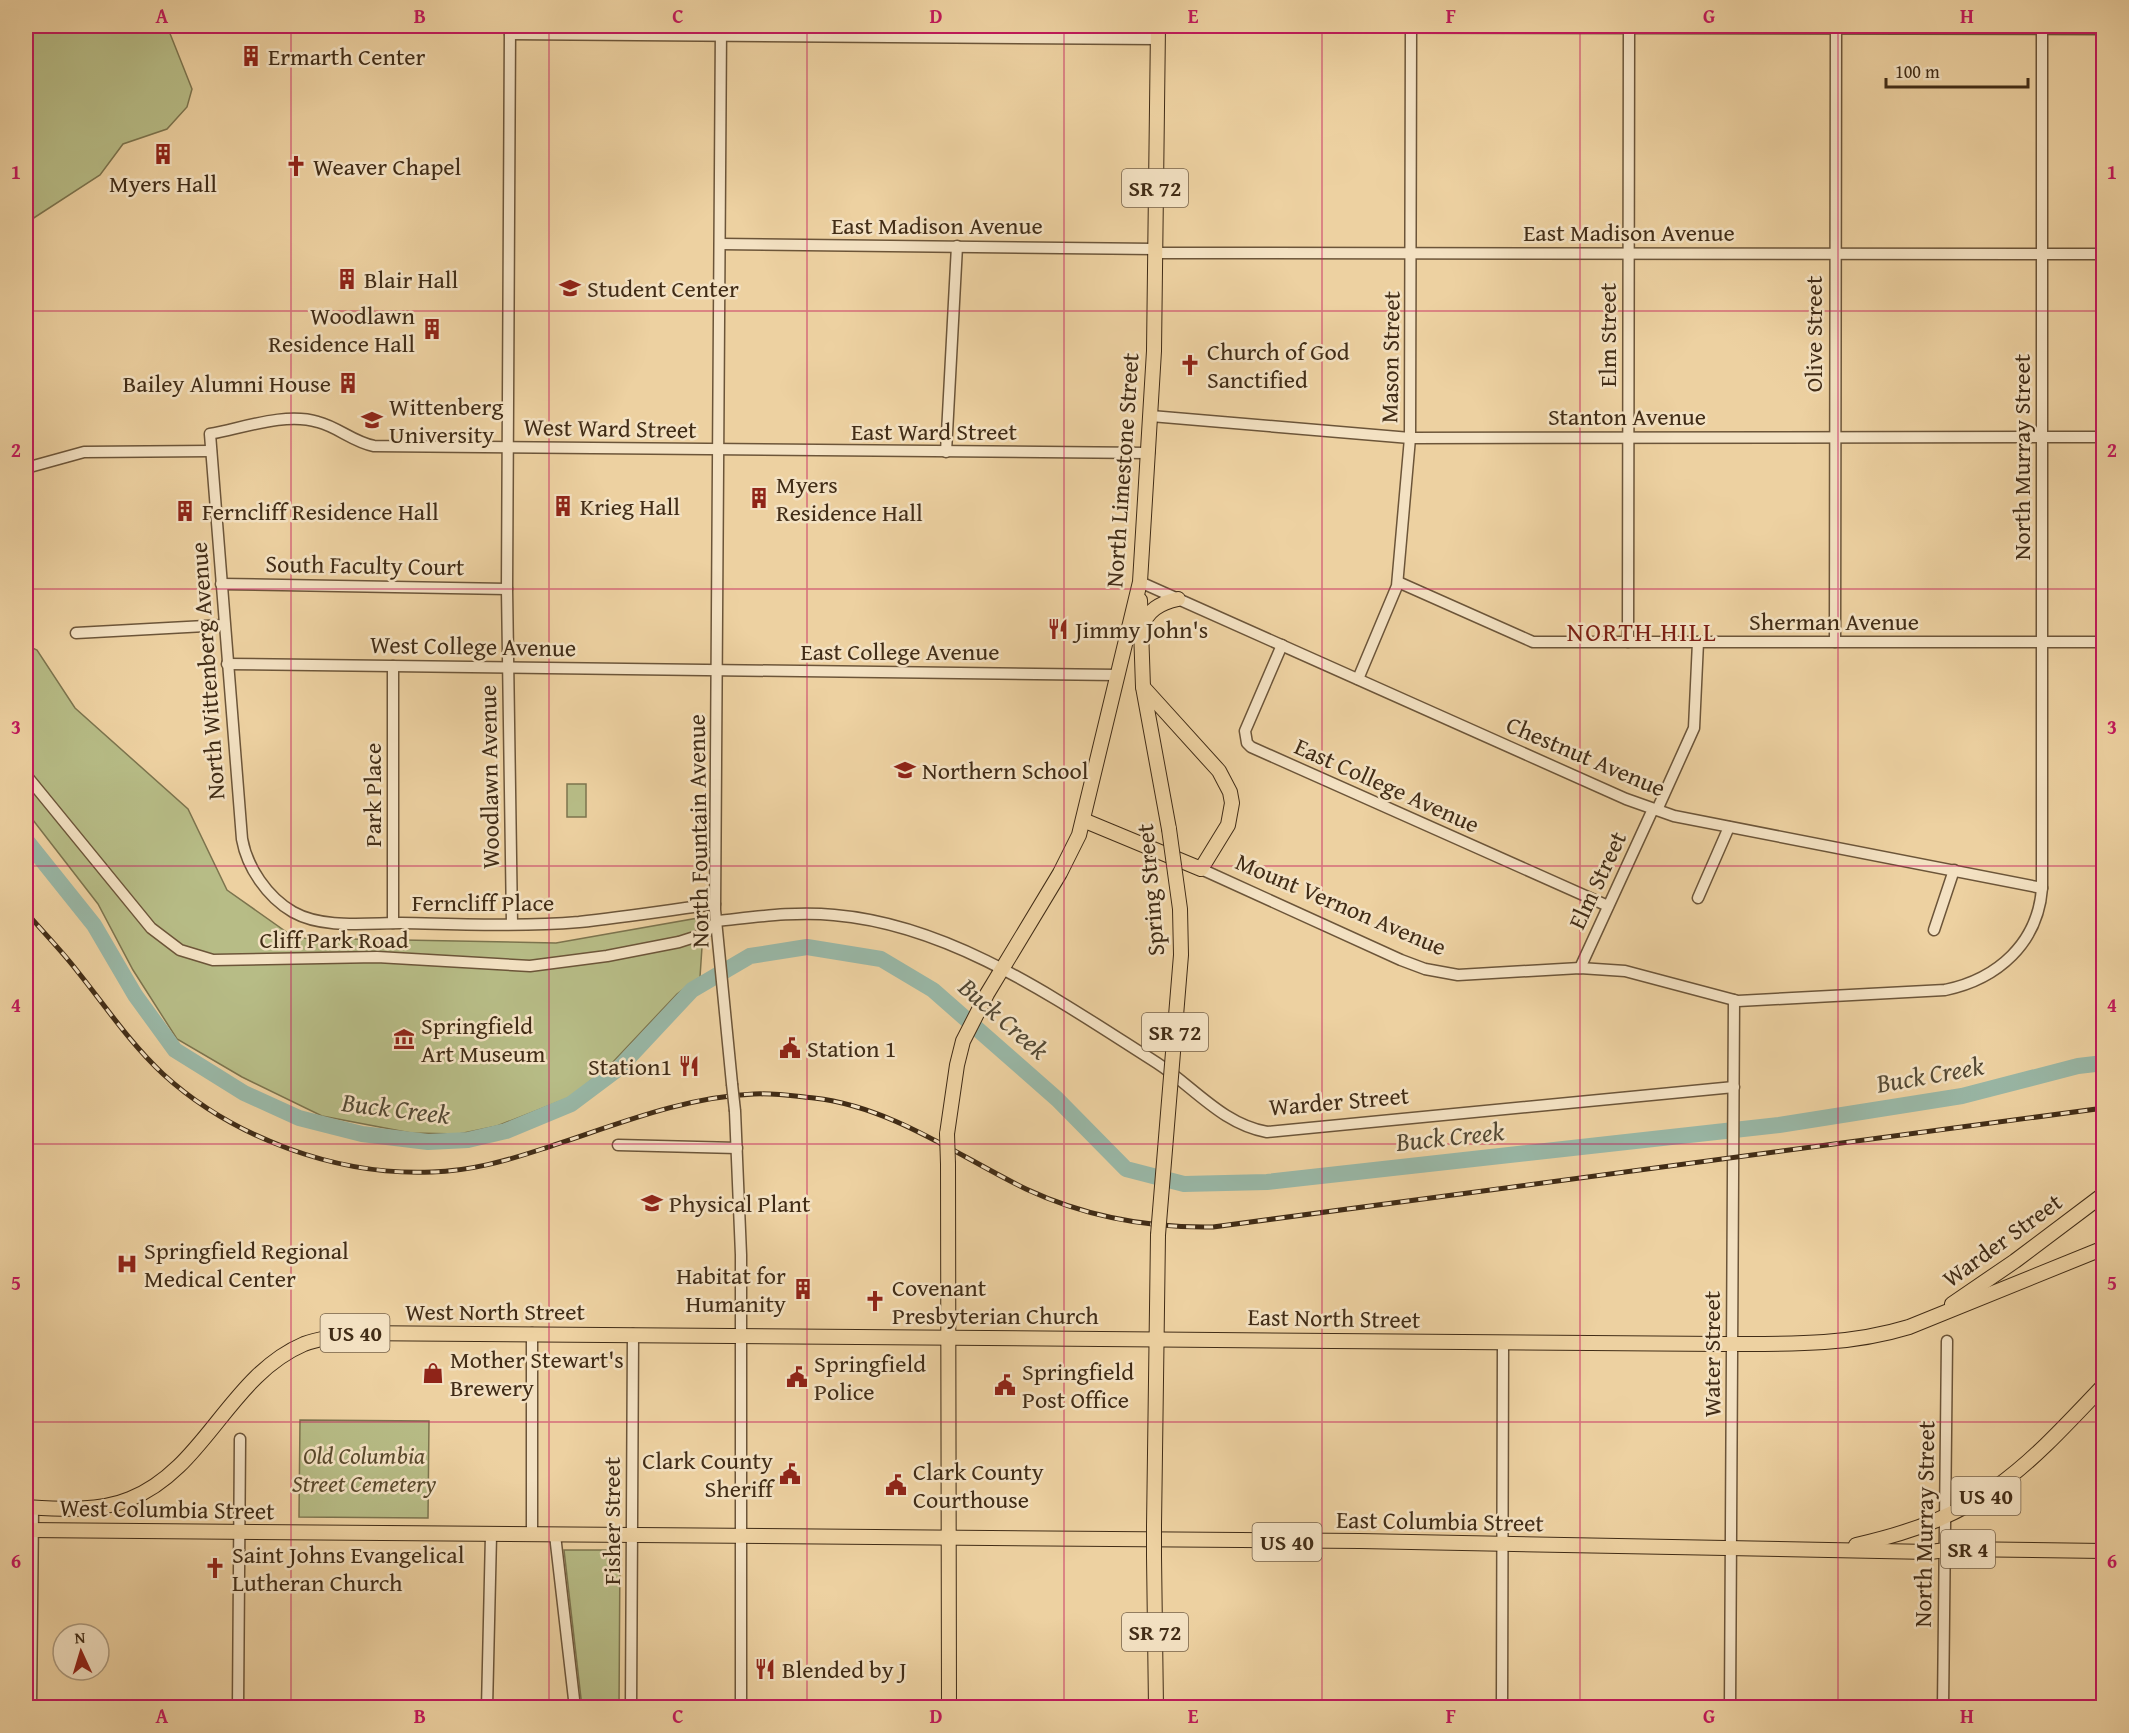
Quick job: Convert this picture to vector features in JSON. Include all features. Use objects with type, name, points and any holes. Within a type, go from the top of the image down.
[{"type":"main road","name":"North Limestone Street","points":[[949,1707],[947,1134],[957,1063],[963,1041],[987,994],[1060,873],[1083,820],[1140,582],[1151,416],[1158,30]]},
{"type":"main road","name":"Spring Street","points":[[1140,582],[1143,687],[1169,829],[1180,909],[1180,955],[1158,1235],[1156,1340]]},
{"type":"main road","points":[[1140,634],[1144,619],[1152,610],[1178,599]]},
{"type":"main road","points":[[1143,687],[1219,771],[1230,792],[1232,803],[1228,825],[1202,869]]},
{"type":"main road","name":"Mount Vernon Avenue","points":[[1083,820],[1202,869]]},
{"type":"main road","name":"Warder Street","points":[[1925,1321],[2015,1261],[2103,1194]]},
{"type":"main road","name":"US 40","points":[[1925,1321],[2103,1248]]},
{"type":"main road","name":"East North Street","points":[[740,1335],[1733,1344],[1846,1342],[1883,1335],[1925,1321]]},
{"type":"main road","name":"West North Street","points":[[29,1508],[101,1506],[130,1499],[153,1487],[175,1471],[239,1394],[276,1361],[304,1344],[348,1333],[740,1335]]},
{"type":"main road","name":"SR 72","points":[[1156,1340],[1154,1526],[1156,1707]]},
{"type":"main road","name":"US 40","points":[[1833,1550],[1880,1539],[1946,1518],[1982,1498],[2020,1470],[2103,1385]]},
{"type":"main road","name":"West Columbia Street","points":[[29,1530],[740,1537]]},
{"type":"main road","name":"East Columbia Street","points":[[740,1537],[1731,1547],[1930,1552],[1946,1549],[2103,1551]]},
{"type":"street","points":[[510,30],[1158,30],[1411,26],[2103,29]]},
{"type":"street","name":"Mason Street","points":[[1358,679],[1398,582],[1410,438],[1411,26]]},
{"type":"street","name":"Olive Street","points":[[1835,642],[1836,27]]},
{"type":"street","name":"North Murray Street","points":[[1911,992],[1961,987],[2006,963],[2025,941],[2036,920],[2042,888],[2042,27]]},
{"type":"street","name":"Elm Street","points":[[1628,642],[1629,28]]},
{"type":"street","name":"Woodlawn Avenue","points":[[510,30],[507,589],[512,924]]},
{"type":"street","name":"North Fountain Avenue","points":[[721,30],[715,904],[727,1010],[737,1148],[741,1707]]},
{"type":"street","name":"East Madison Avenue","points":[[720,244],[957,246],[1155,251],[2103,254]]},
{"type":"street","points":[[946,452],[957,246]]},
{"type":"street","name":"Stanton Avenue","points":[[1151,416],[1410,438],[2103,437]]},
{"type":"street","name":"West Ward Street","points":[[211,451],[210,434],[298,419],[317,421],[363,444],[374,446],[719,451]]},
{"type":"street","points":[[26,468],[84,452],[211,451]]},
{"type":"street","name":"North Wittenberg Avenue","points":[[211,451],[242,839],[249,864],[262,883]]},
{"type":"street","name":"East Ward Street","points":[[719,451],[1149,453]]},
{"type":"street","name":"Chestnut Avenue","points":[[1140,582],[1655,810],[1674,816],[2042,888]]},
{"type":"street","name":"Sherman Avenue","points":[[1398,582],[1533,642],[2103,642]]},
{"type":"street","name":"South Faculty Court","points":[[221,584],[507,589]]},
{"type":"street","points":[[76,633],[224,625]]},
{"type":"street","name":"Elm Street","points":[[1580,968],[1694,728],[1698,642]]},
{"type":"street","name":"East College Avenue","points":[[1282,645],[1245,731],[1247,743],[1251,747],[1608,906]]},
{"type":"street","name":"West College Avenue","points":[[227,664],[718,670]]},
{"type":"street","name":"Park Place","points":[[393,666],[393,923]]},
{"type":"street","name":"East College Avenue","points":[[718,670],[1117,675]]},
{"type":"street","name":"Cliff Park Road","points":[[26,775],[151,928],[180,950],[213,960],[377,957],[530,966],[607,956],[679,942],[704,934],[717,921]]},
{"type":"street","points":[[1698,898],[1729,827]]},
{"type":"street","name":"Mount Vernon Avenue","points":[[1202,869],[1425,969],[1458,975],[1580,968],[1625,971],[1734,1000],[1911,992]]},
{"type":"street","points":[[1934,930],[1954,870]]},
{"type":"street","name":"Ferncliff Place","points":[[262,883],[284,906],[304,917],[337,923],[578,922],[715,904]]},
{"type":"street","name":"Warder Street","points":[[717,921],[809,914],[861,918],[948,944],[1003,970],[1160,1065],[1228,1118],[1242,1126],[1267,1132],[1734,1087]]},
{"type":"street","name":"Water Street","points":[[1730,1707],[1734,1000]]},
{"type":"street","points":[[618,1145],[737,1148]]},
{"type":"street","points":[[532,1333],[532,1535]]},
{"type":"street","name":"Fisher Street","points":[[631,1707],[633,1334]]},
{"type":"street","name":"North Murray Street","points":[[1943,1707],[1947,1341]]},
{"type":"street","points":[[1502,1707],[1503,1343]]},
{"type":"street","points":[[238,1707],[240,1439]]},
{"type":"street","points":[[29,1508],[31,1707]]},
{"type":"street","points":[[487,1707],[491,1535]]},
{"type":"street","points":[[555,1535],[575,1707]]},
{"type":"green space","points":[[26,26],[167,26],[192,89],[187,107],[167,129],[123,144],[100,175],[26,223]]},
{"type":"green space","points":[[26,645],[37,650],[75,708],[188,809],[227,890],[295,938],[556,943],[704,917],[700,977],[677,994],[613,1062],[571,1097],[497,1126],[459,1134],[411,1133],[322,1116],[242,1077],[177,1039],[133,970],[98,904],[26,811]]},
{"type":"green space","points":[[567,784],[586,784],[586,817],[567,817]]},
{"type":"green space","name":"Old Columbia Street Cemetery","points":[[300,1420],[429,1421],[428,1518],[299,1517]]},
{"type":"green space","points":[[564,1550],[620,1550],[619,1707],[582,1707]]},
{"type":"waterway","name":"Buck Creek","points":[[26,840],[94,925],[135,995],[175,1050],[244,1093],[299,1118],[362,1134],[428,1142],[468,1140],[506,1131],[571,1104],[619,1068],[692,990],[750,956],[807,947],[881,959],[933,990],[1057,1099],[1126,1169],[1184,1184],[1267,1182],[1779,1125],[1962,1096],[2078,1066],[2104,1063]]},
{"type":"railway","points":[[26,912],[72,964],[140,1050],[163,1074],[191,1097],[221,1117],[288,1148],[324,1160],[396,1172],[446,1171],[488,1165],[673,1107],[727,1096],[776,1094],[843,1103],[870,1111],[924,1134],[1026,1189],[1071,1207],[1141,1223],[1213,1227],[2104,1108]]},
{"type":"place","name":"Ermarth Center","points":[[251,56]]},
{"type":"place","name":"Myers Hall","points":[[163,154]]},
{"type":"place","name":"Weaver Chapel","points":[[296,166]]},
{"type":"place","name":"Blair Hall","points":[[347,279]]},
{"type":"place","name":"Student Center","points":[[570,288]]},
{"type":"place","name":"Woodlawn Residence Hall","points":[[432,329]]},
{"type":"place","name":"Church of God Sanctified","points":[[1190,365]]},
{"type":"place","name":"Bailey Alumni House","points":[[348,383]]},
{"type":"place","name":"Wittenberg University","points":[[372,420]]},
{"type":"place","name":"Myers Residence Hall","points":[[759,498]]},
{"type":"place","name":"Krieg Hall","points":[[563,506]]},
{"type":"place","name":"Ferncliff Residence Hall","points":[[185,511]]},
{"type":"place","name":"Jimmy John's","points":[[1058,629]]},
{"type":"place","name":"Northern School","points":[[905,770]]},
{"type":"place","name":"Springfield Art Museum","points":[[404,1039]]},
{"type":"place","name":"Station 1","points":[[790,1048]]},
{"type":"place","name":"Station1","points":[[689,1066]]},
{"type":"place","name":"Physical Plant","points":[[652,1203]]},
{"type":"place","name":"Springfield Regional Medical Center","points":[[127,1264]]},
{"type":"place","name":"Habitat for Humanity","points":[[803,1289]]},
{"type":"place","name":"Covenant Presbyterian Church","points":[[875,1301]]},
{"type":"place","name":"Mother Stewart's Brewery","points":[[433,1373]]},
{"type":"place","name":"Springfield Police","points":[[797,1377]]},
{"type":"place","name":"Springfield Post Office","points":[[1005,1385]]},
{"type":"place","name":"Clark County Sheriff","points":[[790,1474]]},
{"type":"place","name":"Clark County Courthouse","points":[[896,1485]]},
{"type":"place","name":"Saint Johns Evangelical Lutheran Church","points":[[215,1568]]},
{"type":"place","name":"Blended by J","points":[[765,1669]]},
{"type":"district","name":"NORTH HILL","points":[[1642,631]]}]
